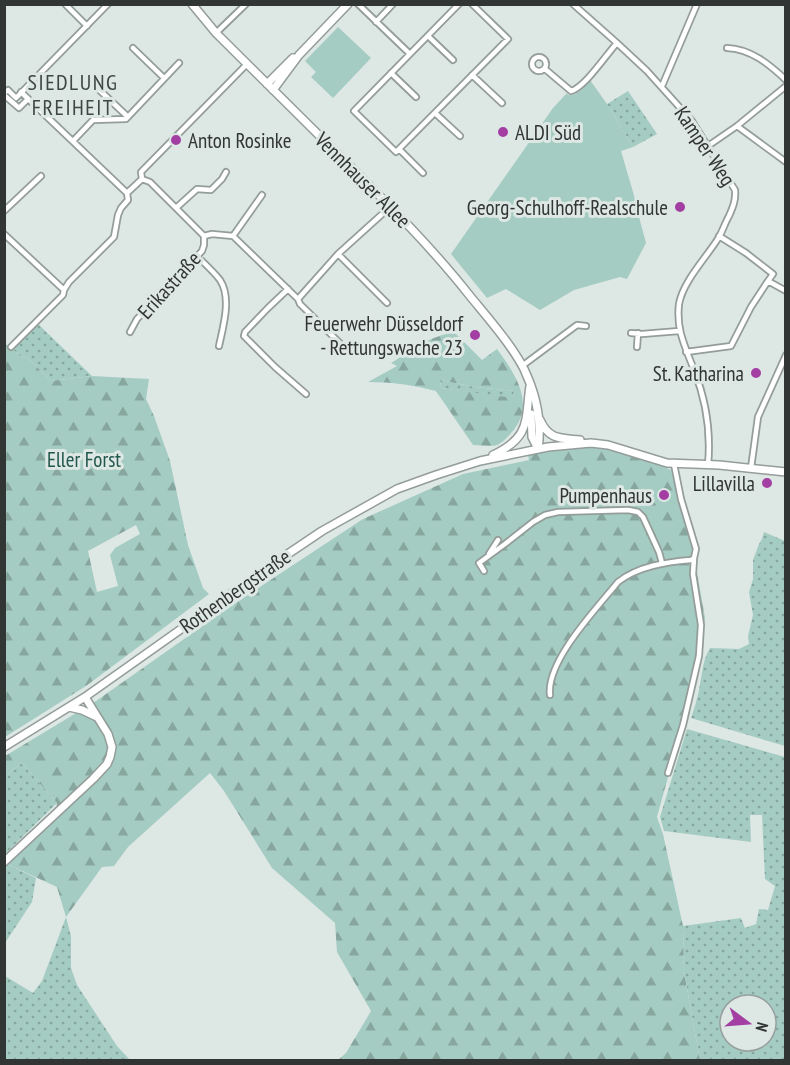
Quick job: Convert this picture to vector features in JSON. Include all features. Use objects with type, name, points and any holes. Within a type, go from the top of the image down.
[{"type":"main road","name":"Vennhauser Allee","points":[[192,4],[216,33],[432,250],[464,288],[522,366],[535,397],[539,437],[537,449]]},
{"type":"main road","points":[[270,87],[295,56],[300,55],[348,4]]},
{"type":"main road","name":"Vennhauser Allee","points":[[517,438],[527,419],[530,386]]},
{"type":"main road","name":"Vennhauser Allee","points":[[530,386],[532,437],[537,449]]},
{"type":"main road","points":[[537,412],[544,429],[558,438],[579,439],[584,443],[608,445],[656,461],[674,464],[786,472]]},
{"type":"main road","name":"Rothenbergstraße","points":[[4,747],[85,697],[322,531],[397,489],[480,460],[505,448],[517,438]]},
{"type":"main road","name":"Rothenbergstraße","points":[[480,460],[584,443]]},
{"type":"main road","points":[[4,862],[93,779],[106,764],[112,751],[111,743],[108,734],[85,697]]},
{"type":"main road","points":[[69,707],[97,717]]},
{"type":"street","points":[[65,4],[87,26]]},
{"type":"street","points":[[5,91],[15,98],[108,4]]},
{"type":"street","points":[[216,33],[246,4]]},
{"type":"street","points":[[358,4],[410,54]]},
{"type":"street","points":[[376,22],[393,4]]},
{"type":"street","points":[[459,4],[354,111],[396,152],[508,39],[472,4]]},
{"type":"street","name":"Kamper Weg","points":[[573,4],[662,86],[692,121],[735,190],[733,206],[719,236],[682,294],[678,313],[679,331],[695,371],[704,406],[709,434],[708,465]]},
{"type":"street","points":[[662,86],[697,4]]},
{"type":"street","points":[[428,36],[453,60]]},
{"type":"street","points":[[545,69],[566,89],[574,91],[582,85],[617,43]]},
{"type":"street","points":[[133,48],[164,78]]},
{"type":"street","points":[[727,48],[739,48],[760,59],[786,80]]},
{"type":"street","points":[[73,141],[93,120],[126,119],[179,63]]},
{"type":"street","points":[[142,178],[141,172],[247,64]]},
{"type":"street","points":[[391,73],[416,97]]},
{"type":"street","points":[[472,75],[501,103]]},
{"type":"street","points":[[93,84],[128,117]]},
{"type":"street","points":[[708,146],[737,126],[786,86]]},
{"type":"street","points":[[5,91],[19,108],[28,99]]},
{"type":"street","points":[[11,346],[63,295],[63,290],[69,282],[114,237],[118,215],[128,200],[127,193],[21,92]]},
{"type":"street","points":[[435,113],[460,135]]},
{"type":"street","points":[[737,126],[786,162]]},
{"type":"street","points":[[399,149],[423,173]]},
{"type":"street","points":[[176,208],[197,189],[211,190],[226,172]]},
{"type":"street","points":[[4,211],[41,176]]},
{"type":"street","points":[[127,193],[142,178]]},
{"type":"street","points":[[142,178],[150,182],[204,236],[213,234],[233,236],[348,351]]},
{"type":"street","points":[[233,236],[262,195]]},
{"type":"street","points":[[298,299],[338,254],[390,207]]},
{"type":"street","points":[[4,234],[63,290]]},
{"type":"street","name":"Erikastraße","points":[[130,332],[137,319],[198,256],[204,244],[204,236]]},
{"type":"street","points":[[686,352],[731,346],[751,307],[773,274],[719,236]]},
{"type":"street","points":[[338,254],[387,303]]},
{"type":"street","points":[[198,256],[221,281],[224,289],[225,308],[219,346]]},
{"type":"street","points":[[768,281],[786,291]]},
{"type":"street","points":[[288,289],[244,336],[306,394]]},
{"type":"street","points":[[522,366],[577,325],[586,326]]},
{"type":"street","points":[[631,333],[679,331]]},
{"type":"street","points":[[637,347],[638,333]]},
{"type":"street","points":[[751,468],[758,417],[786,355]]},
{"type":"street","points":[[668,773],[683,725],[699,656],[701,625],[693,574],[696,549],[681,499],[674,464]]},
{"type":"street","points":[[484,570],[479,562],[533,522],[545,515],[558,512],[628,510],[638,513],[643,517],[662,563]]},
{"type":"street","points":[[488,556],[498,540]]},
{"type":"street","points":[[549,695],[552,675],[559,658],[618,582],[631,573],[662,563],[694,558]]},
{"type":"green space","points":[[338,27],[371,58],[333,98],[311,77],[316,72],[305,61]]},
{"type":"green space","points":[[590,80],[633,147],[621,151],[646,243],[627,279],[620,277],[574,290],[540,310],[506,289],[487,298],[451,254],[553,108],[567,93],[572,95],[578,92]]},
{"type":"green space","points":[[628,91],[657,134],[633,147],[607,104]]},
{"type":"green space","points":[[37,323],[92,376],[51,381],[31,361],[11,349]]},
{"type":"green space","points":[[455,333],[482,360],[497,349],[516,379],[523,401],[522,412],[519,422],[511,433],[497,445],[473,445],[436,391],[402,384],[368,382],[397,366],[391,363],[414,348],[446,334]],"holes":[[[440,380],[514,391],[513,398],[441,388]]]},
{"type":"green space","name":"Eller Forst","points":[[5,343],[31,361],[51,381],[92,376],[149,379],[146,399],[170,461],[188,545],[203,588],[209,594],[86,686],[5,737]],"holes":[[[136,525],[140,534],[115,548],[110,555],[118,586],[97,592],[88,551]]]},
{"type":"green space","points":[[440,380],[514,391],[513,399],[441,388]]},
{"type":"green space","points":[[589,446],[620,451],[671,470],[694,555],[705,618],[698,668],[657,817],[663,834],[683,926],[684,972],[700,1060],[338,1060],[346,1053],[371,1011],[337,952],[335,923],[272,868],[224,791],[210,773],[128,847],[114,866],[102,867],[66,917],[57,887],[7,864],[55,817],[57,803],[22,763],[5,776],[5,756],[96,701],[231,606],[363,519],[463,474],[529,460],[528,455]]},
{"type":"green space","points":[[764,532],[785,541],[785,746],[691,718],[704,663],[710,648],[739,649],[749,644],[748,636],[753,615],[749,592],[753,579],[753,560]]},
{"type":"green space","points":[[687,729],[785,757],[785,1060],[700,1060],[684,972],[683,926],[741,918],[745,928],[756,924],[759,909],[768,910],[775,886],[765,879],[762,815],[750,815],[751,842],[664,831],[660,817]]},
{"type":"green space","points":[[22,763],[57,803],[5,854],[5,776]]},
{"type":"green space","points":[[7,864],[36,878],[32,902],[5,943],[4,867]]},
{"type":"green space","points":[[66,917],[71,936],[71,968],[77,985],[117,1046],[130,1060],[5,1060],[5,976],[33,993],[42,981]]},
{"type":"place","name":"ALDI Süd","points":[[503,132]]},
{"type":"place","name":"Anton Rosinke","points":[[176,140]]},
{"type":"place","name":"Georg-Schulhoff-Realschule","points":[[680,207]]},
{"type":"place","name":"Feuerwehr Düsseldorf - Rettungswache 23","points":[[475,335]]},
{"type":"place","name":"St. Katharina","points":[[756,373]]},
{"type":"place","name":"Lillavilla","points":[[767,483]]},
{"type":"place","name":"Pumpenhaus","points":[[664,495]]},
{"type":"district","name":"SIEDLUNG FREIHEIT","points":[[73,94]]}]
